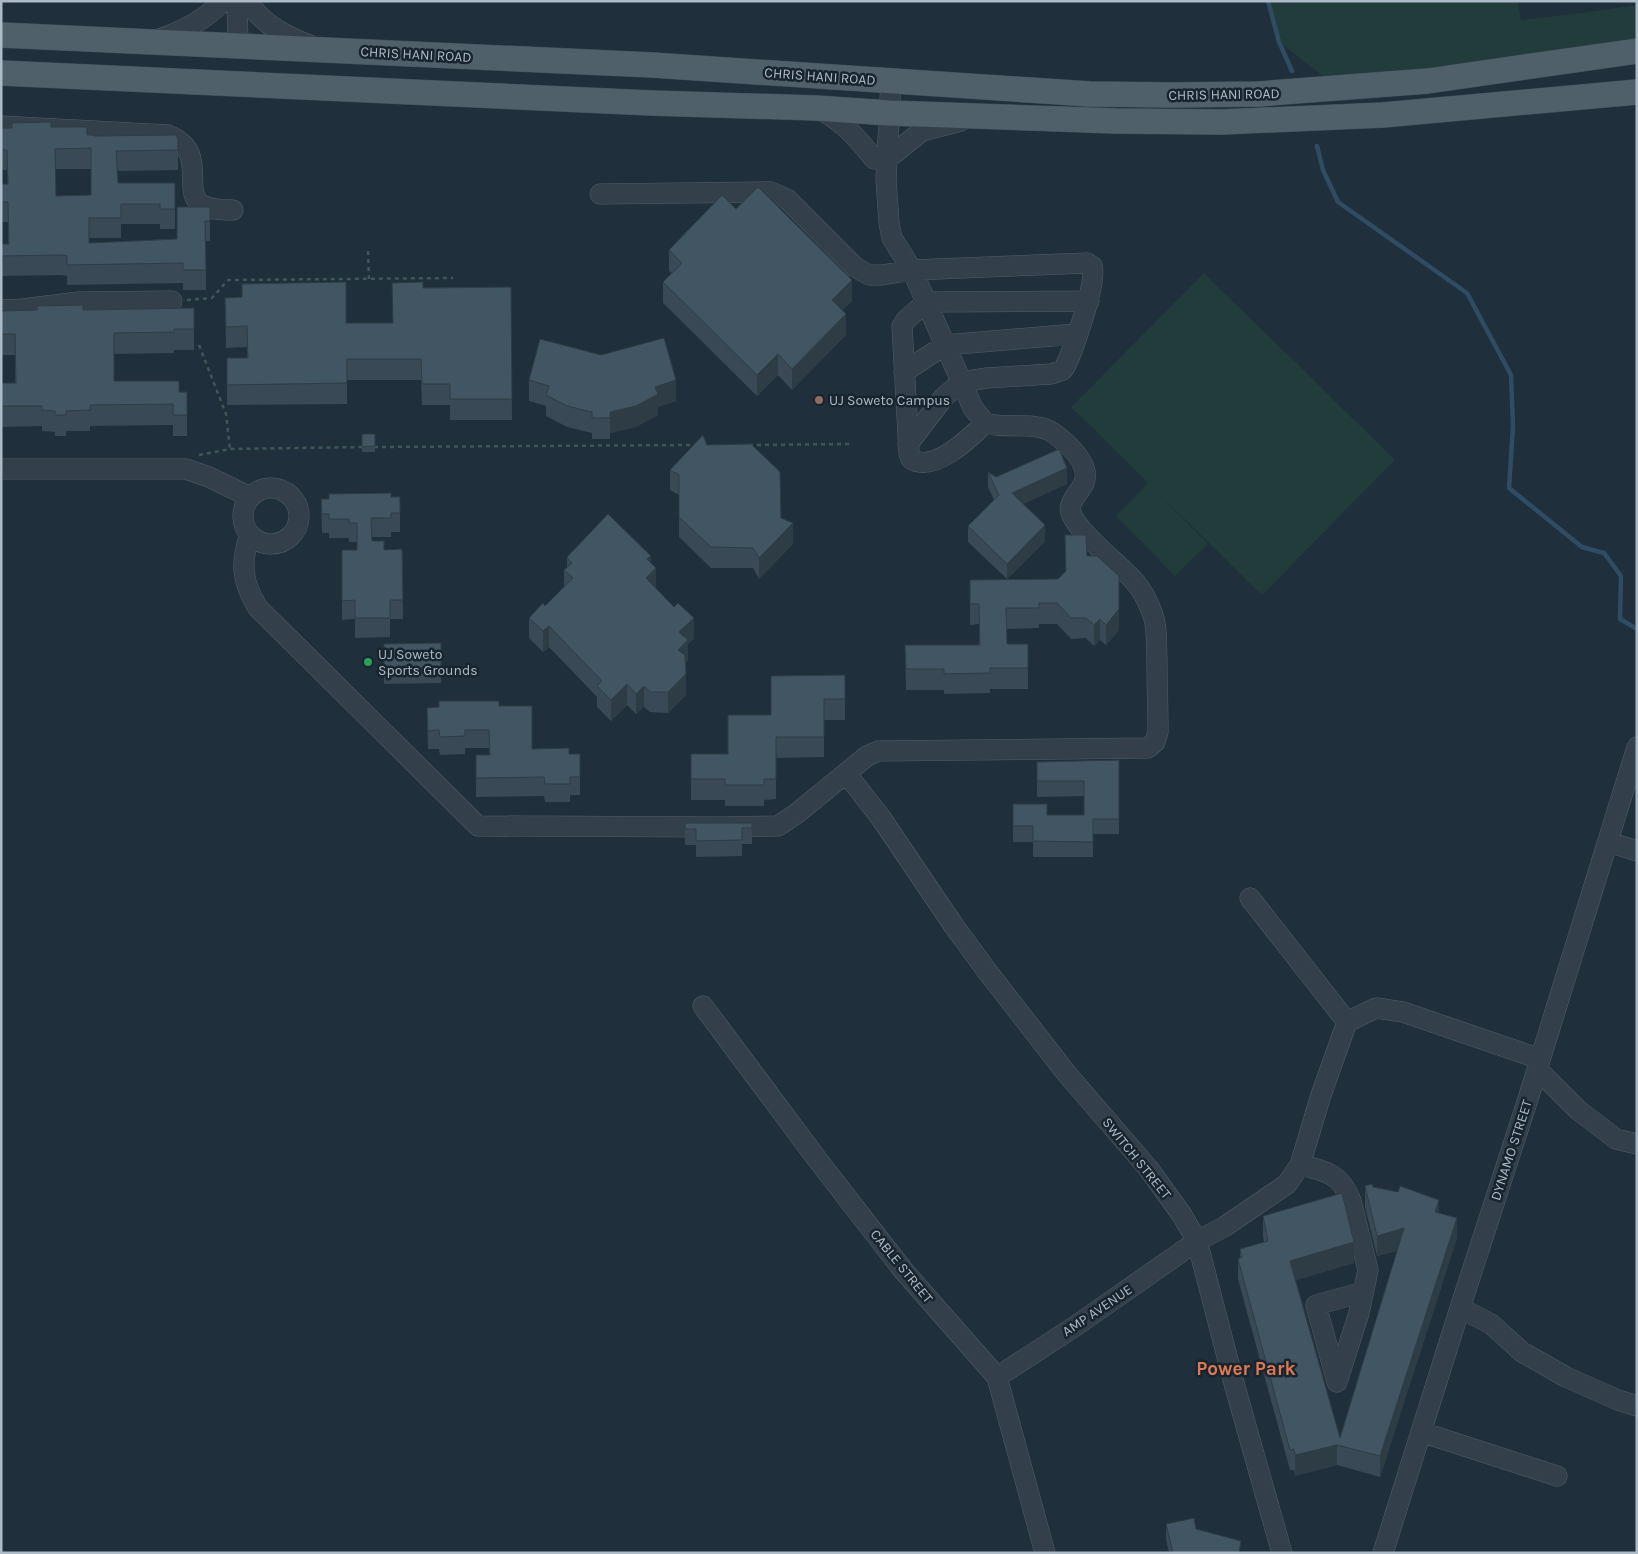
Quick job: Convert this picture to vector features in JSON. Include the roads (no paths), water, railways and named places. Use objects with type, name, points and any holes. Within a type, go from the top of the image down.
[{"type":"main road","name":"CHRIS HANI ROAD","points":[[1,35],[652,65],[1090,94],[1173,95],[1258,94],[1428,81],[1637,52]]},
{"type":"main road","points":[[651,103],[652,65]]},
{"type":"main road","name":"CHRIS HANI ROAD","points":[[1,73],[1116,122],[1222,122],[1309,119],[1456,110],[1637,92]]},
{"type":"street","points":[[150,42],[180,32],[209,15],[222,1]]},
{"type":"street","points":[[237,1],[238,46]]},
{"type":"street","points":[[248,1],[251,7],[276,29],[290,38],[322,50]]},
{"type":"street","points":[[250,535],[245,549],[244,578],[247,589],[258,608],[478,826],[778,826],[796,814],[867,756],[878,751],[1148,748],[1155,742],[1158,732],[1156,634],[1153,615],[1136,583],[1081,529],[1071,514],[1070,506],[1085,481],[1083,466],[1072,450],[1060,438],[1045,428],[1005,427],[985,423],[976,414],[912,270],[892,238],[881,229],[875,219],[884,80]]},
{"type":"street","points":[[816,108],[838,119],[880,160]]},
{"type":"street","points":[[880,160],[922,131],[984,117]]},
{"type":"street","points":[[1,126],[168,136],[182,142],[190,154],[194,195],[198,202],[212,209],[233,210]]},
{"type":"street","points":[[600,194],[771,192],[787,199],[855,267],[869,275],[882,275],[912,270],[1087,263],[1092,266],[1094,274],[1089,301],[1065,366],[1058,372],[1051,374],[986,378],[961,382],[944,397],[908,444]]},
{"type":"street","points":[[1,310],[80,302],[172,301]]},
{"type":"street","points":[[985,423],[971,437],[938,460],[920,463],[911,459],[908,444],[902,326],[906,320],[926,302],[1089,301]]},
{"type":"street","points":[[904,372],[945,345],[1076,334]]},
{"type":"street","points":[[1,469],[186,469],[209,477],[250,497]]},
{"type":"street","points":[[266,488],[276,488],[292,497],[300,514],[295,532],[280,543],[271,544],[262,543],[250,535],[244,522],[243,514],[250,497],[266,488]]},
{"type":"street","name":"DYNAMO STREET","points":[[1384,1553],[1637,747]]},
{"type":"street","name":"SWITCH STREET","points":[[846,773],[881,818],[987,971],[1067,1074],[1148,1168],[1182,1215],[1197,1241],[1282,1553]]},
{"type":"street","points":[[1608,842],[1637,851]]},
{"type":"street","points":[[1250,898],[1347,1022],[1376,1008],[1403,1012],[1539,1064],[1578,1110],[1616,1139],[1637,1144]]},
{"type":"street","name":"CABLE STREET","points":[[702,1006],[903,1270],[997,1376],[1045,1553]]},
{"type":"street","name":"AMP AVENUE","points":[[997,1376],[1074,1326],[1197,1241],[1224,1227],[1287,1184],[1300,1165],[1321,1095],[1347,1022]]},
{"type":"street","points":[[1300,1165],[1323,1170],[1339,1180],[1347,1190],[1368,1270],[1363,1292]]},
{"type":"street","points":[[1460,1308],[1492,1324],[1522,1352],[1566,1377],[1618,1400],[1637,1406]]},
{"type":"street","points":[[1421,1432],[1557,1476]]},
{"type":"waterway","points":[[1268,1],[1279,42],[1292,71]]},
{"type":"waterway","points":[[1317,146],[1323,170],[1338,202],[1467,293],[1511,375],[1513,426],[1509,488],[1582,547],[1604,553],[1621,576],[1620,619],[1637,629]]},
{"type":"place","name":"UJ Soweto Campus","points":[[819,400]]},
{"type":"place","name":"UJ Soweto Sports Grounds","points":[[368,662]]},
{"type":"district","name":"Power Park","points":[[1246,1368]]}]
